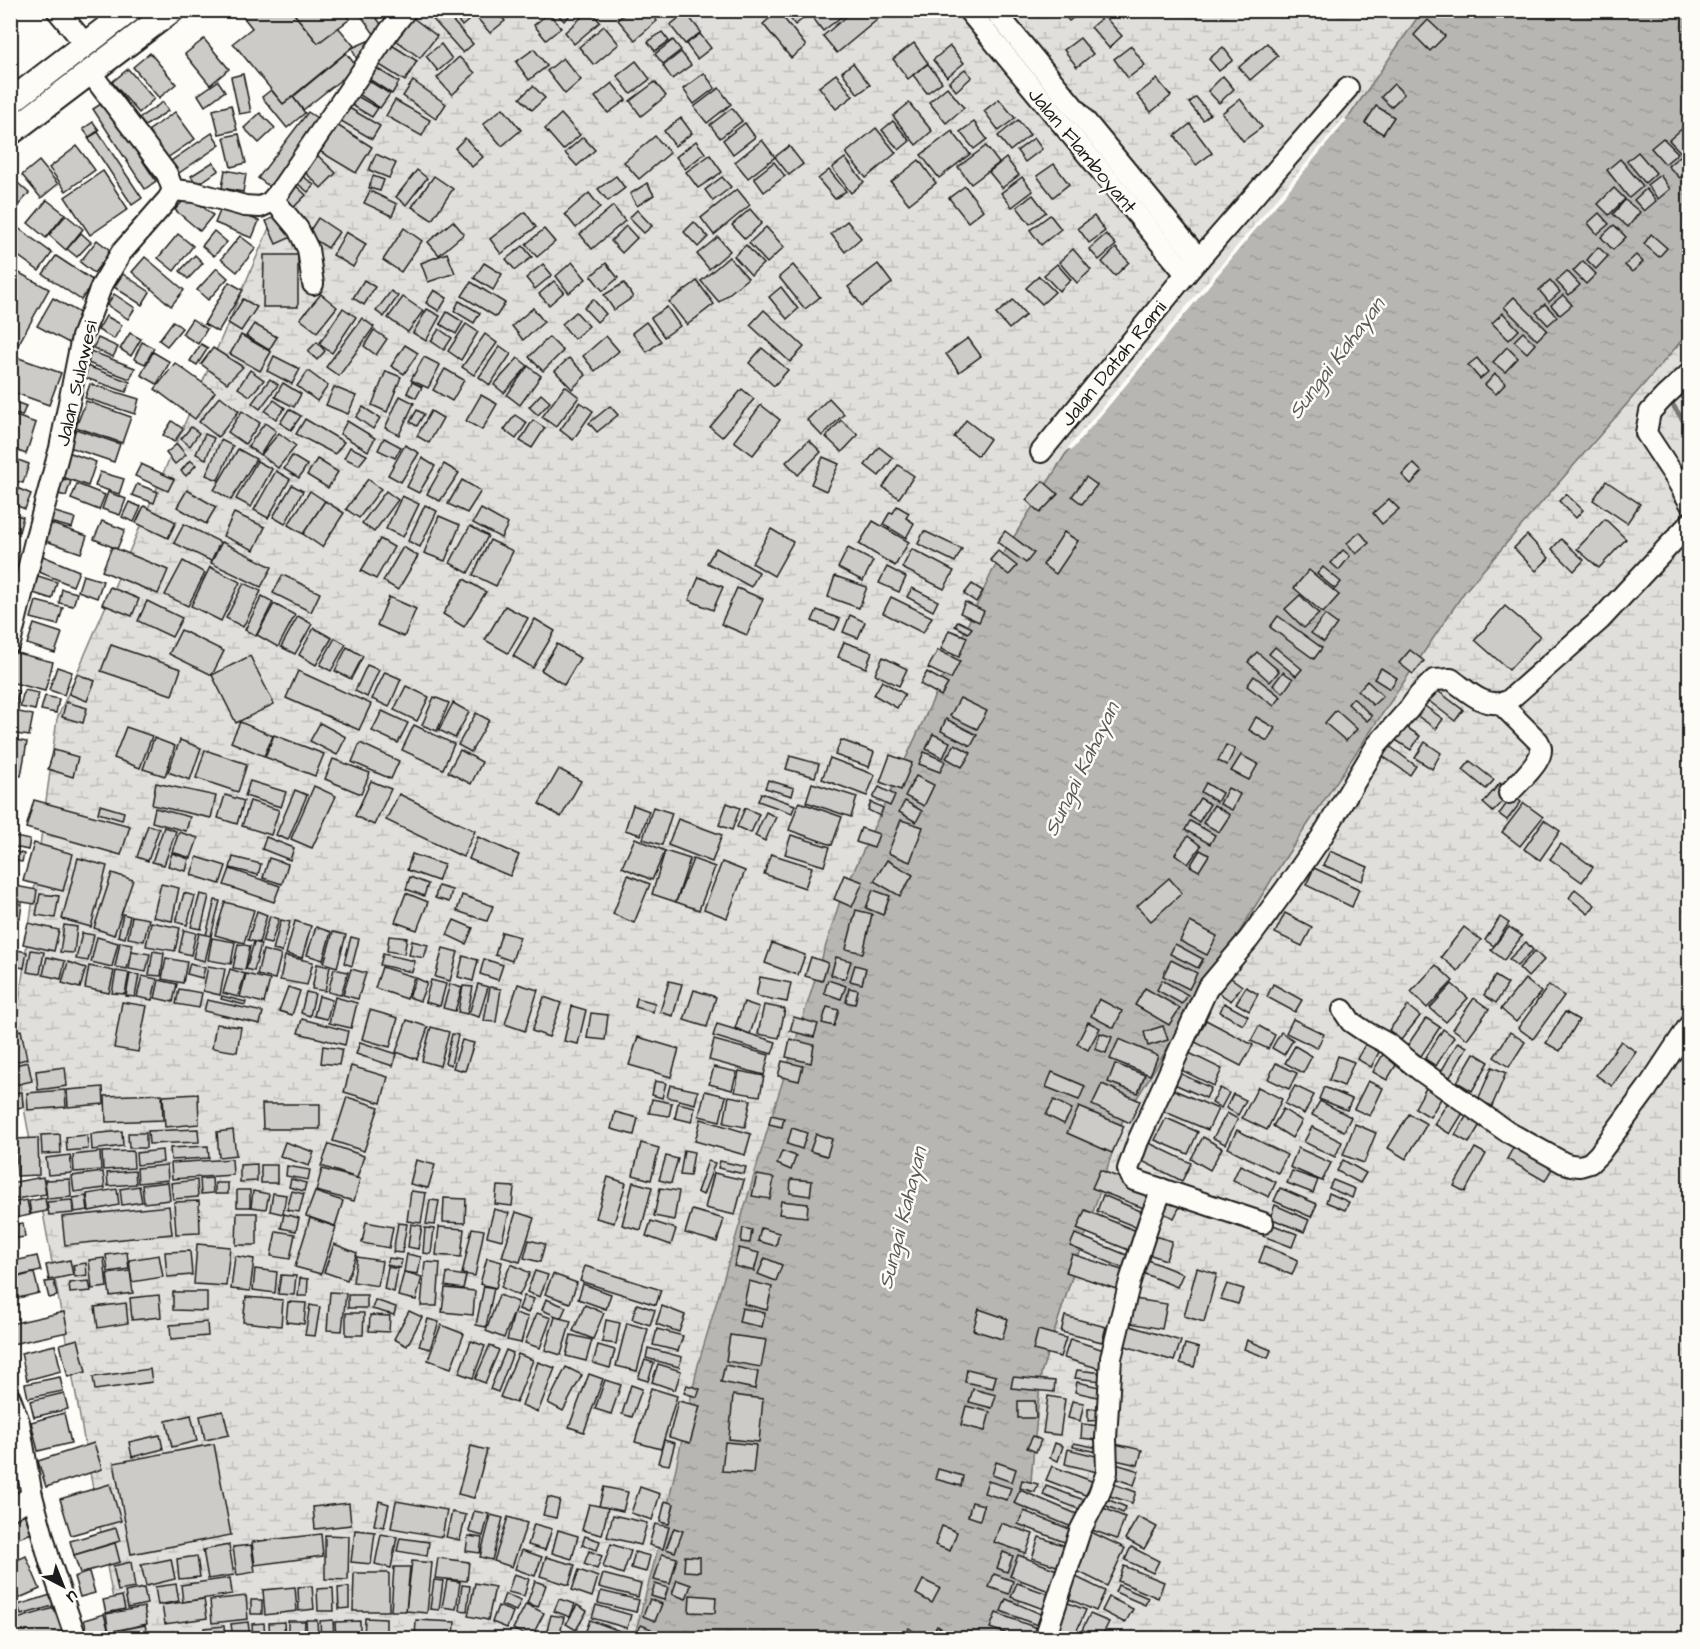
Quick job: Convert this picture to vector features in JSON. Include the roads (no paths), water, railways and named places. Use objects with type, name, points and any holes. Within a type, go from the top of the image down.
[{"type":"main road","points":[[10,102],[130,10]]},
{"type":"main road","points":[[10,133],[172,10]]},
{"type":"street","points":[[57,10],[86,45]]},
{"type":"street","points":[[90,72],[166,174],[173,190],[194,192],[245,206],[260,207],[273,199],[282,188],[406,10]]},
{"type":"street","name":"Jalan Flamboyant","points":[[968,10],[1109,182],[1192,266]]},
{"type":"street","name":"Jalan Flamboyant","points":[[994,10],[1124,169],[1192,266]]},
{"type":"street","points":[[1192,266],[1348,88]]},
{"type":"street","points":[[1109,182],[1124,169]]},
{"type":"street","name":"Jalan Sulawesi","points":[[10,643],[60,448],[82,337],[101,287],[121,253],[168,199],[173,190]]},
{"type":"street","points":[[273,199],[298,229],[308,249],[313,284]]},
{"type":"street","name":"Jalan Datah Rami","points":[[1041,452],[1192,266]]},
{"type":"street","points":[[1689,373],[1650,412],[1646,434],[1675,477],[1689,503]]},
{"type":"street","points":[[1263,1223],[1134,1180],[1128,1168],[1207,988],[1249,939],[1287,887],[1321,838],[1377,745],[1410,709],[1420,693],[1434,680],[1451,679],[1475,698],[1491,704],[1508,701],[1600,620],[1689,523]]},
{"type":"street","points":[[1501,704],[1542,747],[1537,761],[1509,793]]},
{"type":"street","points":[[1343,1010],[1351,1022],[1388,1044],[1421,1071],[1506,1131],[1564,1163],[1580,1166],[1590,1163],[1599,1154],[1647,1089],[1689,1024]]},
{"type":"street","points":[[1045,1638],[1080,1531],[1099,1494],[1107,1472],[1111,1358],[1131,1281],[1162,1189]]},
{"type":"street","points":[[10,1398],[19,1422],[32,1496],[76,1638]]},
{"type":"street","points":[[10,1510],[32,1496]]},
{"type":"water","name":"Sungai Kahayan","points":[[1422,11],[1689,11],[1689,332],[1465,591],[1283,861],[1122,1122],[1041,1373],[1016,1638],[634,1638],[661,1537],[698,1365],[771,1118],[840,901],[992,572],[1065,455],[1351,114]]},
{"type":"waterway","points":[[1672,404],[1690,430]]}]
